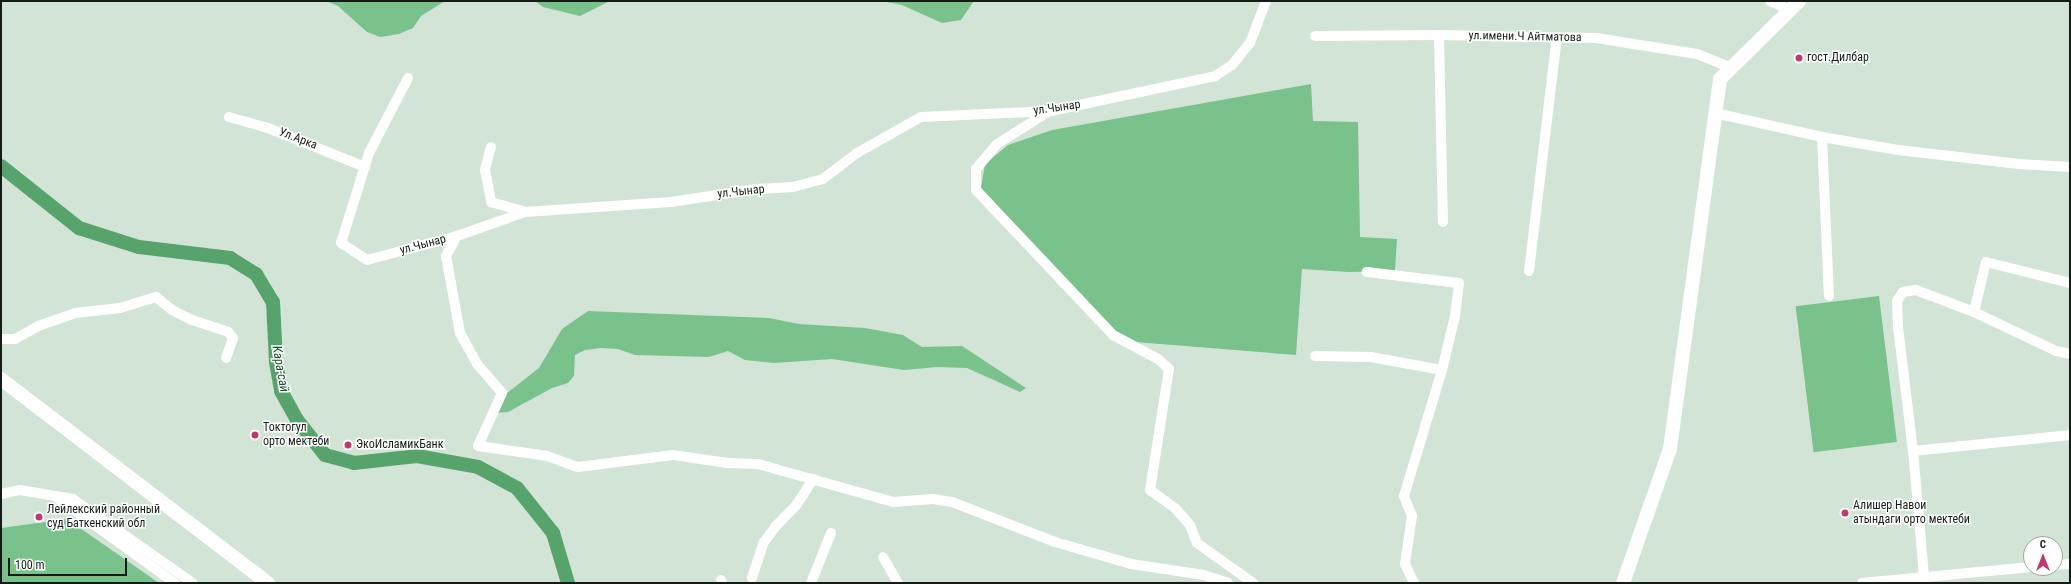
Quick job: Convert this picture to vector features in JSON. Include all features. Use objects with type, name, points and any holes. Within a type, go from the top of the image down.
[{"type":"street","name":"ул.Чынар","points":[[408,78],[369,153],[341,243],[367,260],[457,236],[525,212],[671,202],[749,190],[793,187],[824,179],[857,153],[921,117],[1051,111],[1215,76],[1232,65],[1250,43],[1266,1]]},
{"type":"street","points":[[1770,1],[1794,5]]},
{"type":"street","points":[[1623,583],[1670,449],[1720,79],[1794,5]]},
{"type":"street","points":[[1438,35],[1443,222]]},
{"type":"street","name":"ул.имени.Ч Айтматова","points":[[1315,36],[1438,35],[1596,38],[1697,54],[1731,68]]},
{"type":"street","points":[[1529,271],[1557,37]]},
{"type":"street","points":[[1051,111],[997,144],[976,169],[976,190],[1113,335],[1158,359],[1170,369],[1150,490],[1176,509],[1190,525],[1196,543],[1253,583]]},
{"type":"street","points":[[1715,112],[1822,137],[1905,151],[2020,164],[2070,166]]},
{"type":"street","name":"Ул.Арка","points":[[229,117],[268,128],[365,167]]},
{"type":"street","points":[[1822,137],[1829,296]]},
{"type":"street","points":[[491,147],[485,170],[490,202],[525,212]]},
{"type":"street","points":[[457,236],[446,256],[460,333],[477,364],[502,393],[478,446],[547,456],[578,467],[673,455],[728,463],[758,464],[893,502],[933,499],[952,502],[1070,546],[1131,564],[1204,575],[1228,583]]},
{"type":"street","points":[[1974,312],[1986,262],[2070,283]]},
{"type":"street","points":[[1367,272],[1459,283],[1455,316],[1442,370],[1404,496],[1412,516],[1405,564],[1414,583]]},
{"type":"street","points":[[1924,576],[1913,451],[1898,327],[1897,301],[1903,292],[1916,290],[1974,312],[2056,351],[2070,354]]},
{"type":"street","points":[[1,339],[15,339],[38,326],[76,314],[120,308],[156,297],[172,310],[192,320],[228,332],[233,338],[226,358]]},
{"type":"street","points":[[1315,356],[1371,357],[1442,370]]},
{"type":"street","points":[[1,379],[268,583]]},
{"type":"street","points":[[1913,451],[2070,435]]},
{"type":"street","points":[[752,578],[764,542],[797,504],[813,479]]},
{"type":"street","points":[[1,494],[20,490],[53,494],[73,499],[193,583]]},
{"type":"street","points":[[53,494],[175,583]]},
{"type":"street","points":[[811,583],[831,532]]},
{"type":"street","points":[[883,557],[898,583]]},
{"type":"street","points":[[1862,583],[2023,568]]},
{"type":"green space","points":[[326,1],[445,1],[421,16],[413,28],[399,34],[380,37],[367,32],[338,6]]},
{"type":"green space","points":[[535,1],[610,1],[580,16],[543,7]]},
{"type":"green space","points":[[882,1],[974,1],[961,20],[942,23],[902,5]]},
{"type":"green space","points":[[1311,84],[1313,121],[1358,122],[1360,237],[1397,239],[1395,271],[1348,272],[1302,269],[1296,355],[1123,341],[981,188],[985,164],[1008,145],[1052,130]]},
{"type":"green space","points":[[1879,296],[1897,442],[1814,452],[1796,306]]},
{"type":"green space","points":[[588,311],[769,318],[799,324],[865,328],[903,335],[922,347],[962,346],[1026,388],[1020,392],[967,368],[938,367],[904,370],[832,359],[774,363],[745,360],[728,351],[709,357],[635,355],[618,349],[601,348],[585,350],[575,355],[574,376],[568,383],[552,388],[508,412],[494,413],[498,400],[539,368],[562,329]]},
{"type":"green space","points":[[67,519],[159,583],[1,583],[1,528]]},
{"type":"waterway","name":"Кара-сай","points":[[1,166],[79,228],[139,247],[230,258],[256,274],[273,302],[276,362],[281,391],[297,420],[325,455],[354,463],[417,456],[478,467],[517,488],[553,533],[568,583]]},
{"type":"place","name":"гост.Дилбар","points":[[1799,58]]},
{"type":"place","name":"Токтогул орто мектеби","points":[[255,435]]},
{"type":"place","name":"ЭкоИсламикБанк","points":[[348,445]]},
{"type":"place","name":"Алишер Навои атындаги орто мектеби","points":[[1845,513]]},
{"type":"place","name":"Лейлекский районный суд Баткенский обл","points":[[39,517]]}]
